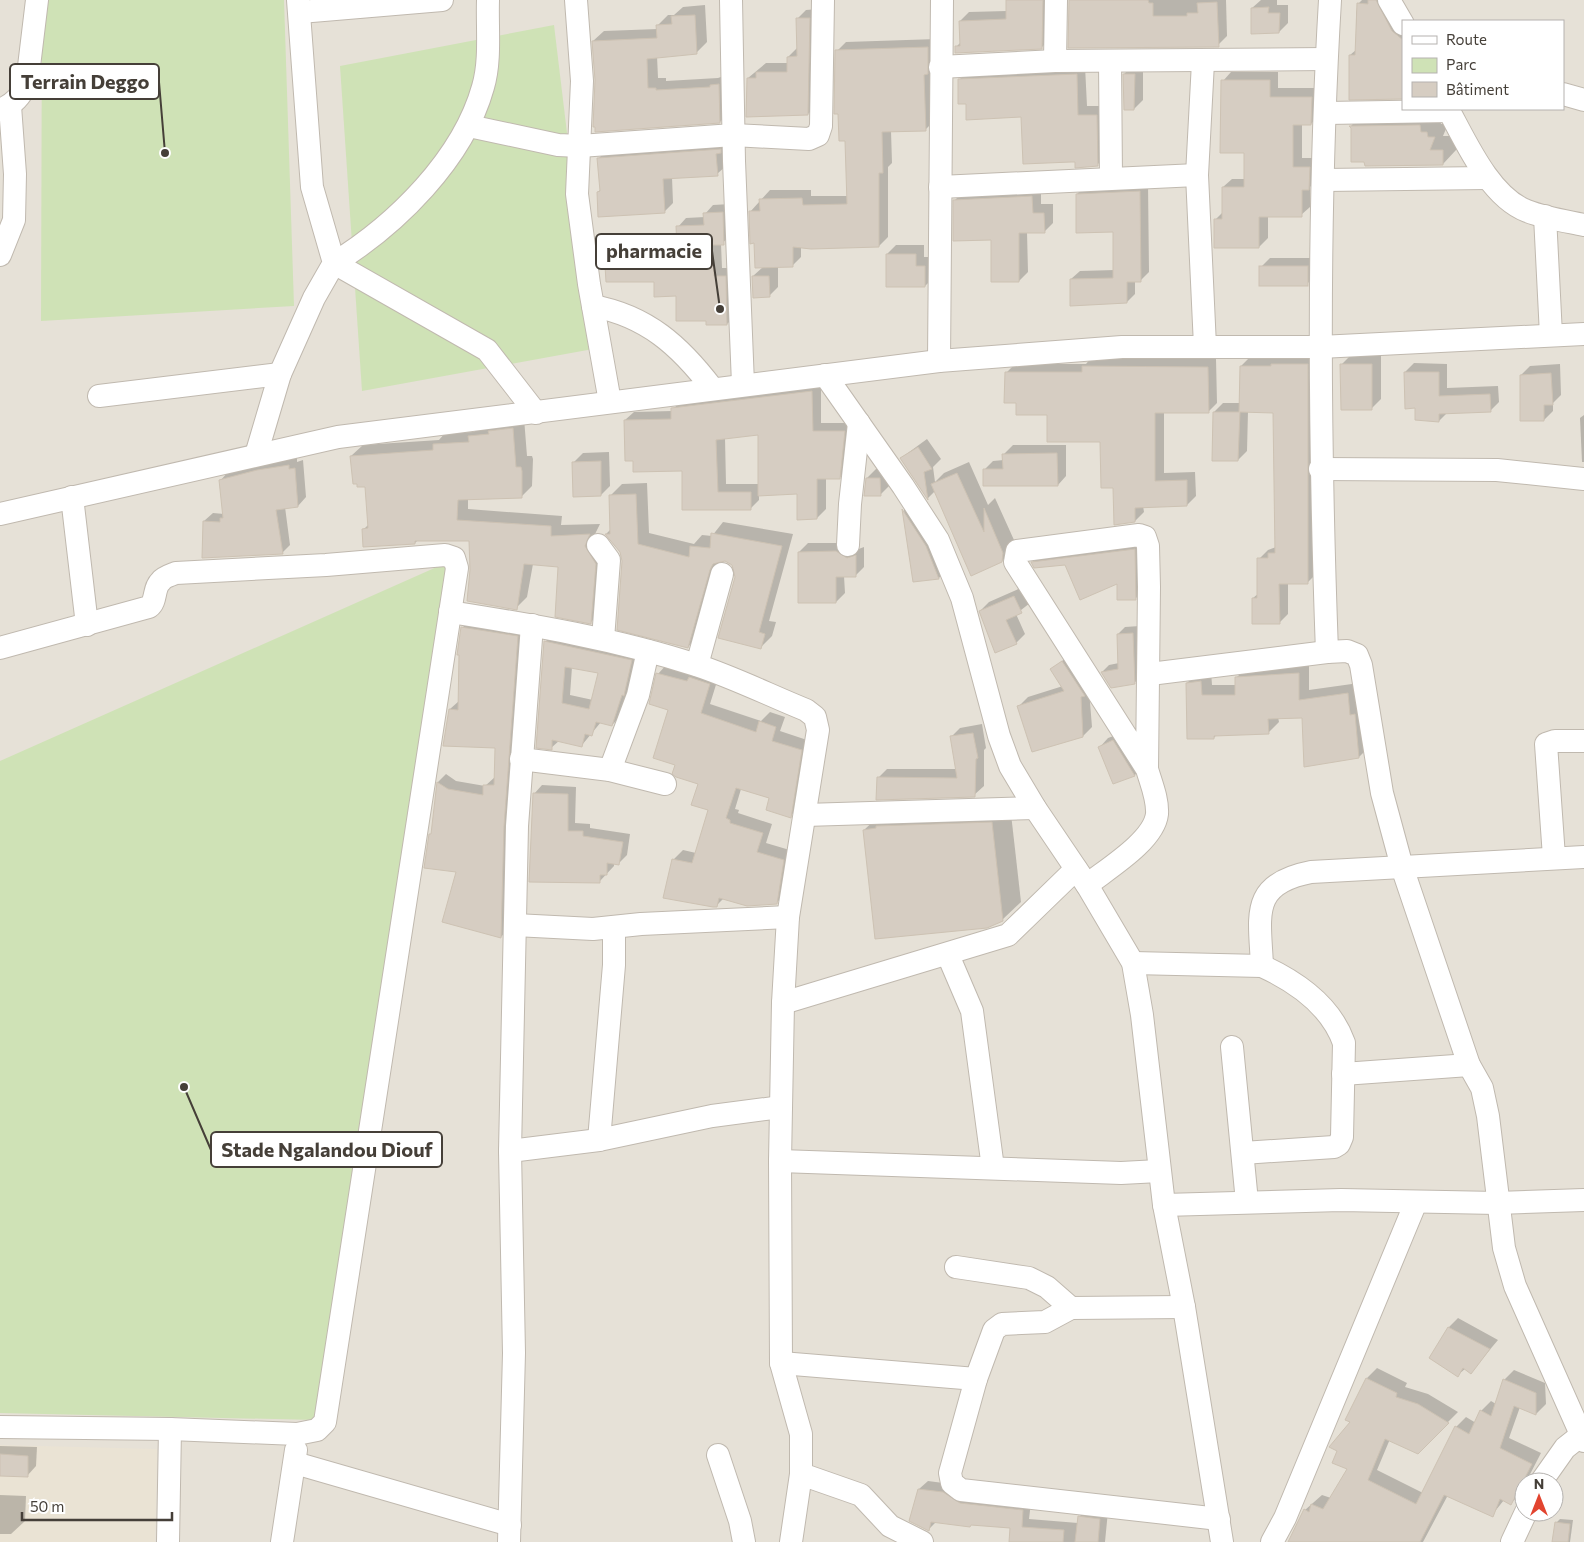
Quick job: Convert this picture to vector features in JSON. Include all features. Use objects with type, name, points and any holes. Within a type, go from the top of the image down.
[{"type":"street","points":[[0,256],[14,220],[15,174],[5,108],[22,95],[28,83],[37,0]]},
{"type":"street","points":[[442,0],[299,6],[312,187],[334,263],[487,350],[536,413]]},
{"type":"street","points":[[256,455],[280,374],[314,298],[334,263],[365,244],[402,213],[445,160],[469,126],[484,86],[488,0]]},
{"type":"street","points":[[576,0],[582,81],[577,194],[593,306],[610,402]]},
{"type":"street","points":[[731,0],[733,135],[743,384]]},
{"type":"street","points":[[469,126],[558,145],[580,146],[733,135],[809,139],[818,135],[821,126],[824,0]]},
{"type":"street","points":[[939,361],[942,0]]},
{"type":"street","points":[[1055,61],[1056,0]]},
{"type":"street","points":[[1327,652],[1320,469],[1320,347],[1326,59],[1330,0]]},
{"type":"street","points":[[1389,0],[1402,22]]},
{"type":"street","points":[[940,67],[1055,61],[1203,62],[1326,59]]},
{"type":"street","points":[[1110,61],[1111,178]]},
{"type":"street","points":[[1203,62],[1198,175],[1204,346]]},
{"type":"street","points":[[1564,94],[1584,100]]},
{"type":"street","points":[[1326,114],[1449,110],[1487,178],[1514,204],[1545,216],[1584,225]]},
{"type":"street","points":[[940,187],[1198,175]]},
{"type":"street","points":[[1324,180],[1487,178]]},
{"type":"street","points":[[1545,216],[1551,335]]},
{"type":"street","points":[[593,306],[626,315],[662,336],[690,360],[712,388]]},
{"type":"street","points":[[0,514],[347,436],[536,413],[743,384],[939,361],[1102,348],[1204,346],[1320,347],[1584,334]]},
{"type":"street","points":[[99,396],[280,374]]},
{"type":"street","points":[[824,375],[925,519],[946,556],[974,637],[999,736],[1010,766],[1035,808],[1082,877],[1133,963],[1142,1015],[1164,1205],[1184,1307],[1222,1542]]},
{"type":"street","points":[[848,545],[850,504],[859,423]]},
{"type":"street","points":[[1320,469],[1497,470],[1584,479]]},
{"type":"street","points":[[72,497],[87,625]]},
{"type":"street","points":[[783,1003],[948,955],[968,945],[1008,935],[1082,877],[1143,840],[1152,830],[1156,815],[1156,801],[1147,769],[1015,562],[1017,551],[1138,535],[1145,537],[1148,546],[1150,587],[1147,769]]},
{"type":"street","points":[[598,545],[609,560],[603,639]]},
{"type":"street","points":[[0,648],[149,608],[153,604],[156,590],[161,580],[176,573],[326,565],[445,555],[454,558],[457,568],[325,1422],[317,1430],[297,1434],[170,1429],[0,1427]]},
{"type":"street","points":[[697,665],[722,574]]},
{"type":"street","points":[[450,612],[603,639],[697,665],[806,710],[815,717],[818,730],[788,917],[783,1003],[780,1161],[781,1363],[801,1434],[801,1474],[791,1542]]},
{"type":"street","points":[[295,1463],[510,1534],[514,1353],[510,1152],[517,826],[532,625]]},
{"type":"street","points":[[610,770],[638,695],[648,651]]},
{"type":"street","points":[[1150,674],[1347,651],[1356,655],[1361,665],[1378,776],[1402,867],[1469,1065],[1482,1088],[1488,1116],[1497,1204],[1504,1248],[1515,1286],[1583,1436],[1565,1448],[1548,1472]]},
{"type":"street","points":[[1554,857],[1546,744],[1555,740],[1584,741]]},
{"type":"street","points":[[522,759],[610,770],[666,784]]},
{"type":"street","points":[[805,815],[1035,808]]},
{"type":"street","points":[[1262,966],[1260,911],[1266,894],[1281,882],[1295,875],[1311,872],[1554,857],[1584,857]]},
{"type":"street","points":[[515,925],[579,929],[614,928],[641,924],[788,917]]},
{"type":"street","points":[[599,1140],[614,965],[614,928]]},
{"type":"street","points":[[948,955],[972,1011],[993,1168]]},
{"type":"street","points":[[1133,963],[1262,966],[1279,974],[1318,1001],[1340,1030],[1344,1043],[1342,1137],[1339,1144],[1334,1147],[1243,1153]]},
{"type":"street","points":[[1232,1047],[1247,1202]]},
{"type":"street","points":[[1343,1074],[1469,1065]]},
{"type":"street","points":[[510,1152],[599,1140],[712,1116],[781,1107]]},
{"type":"street","points":[[780,1161],[1122,1173],[1159,1171]]},
{"type":"street","points":[[1164,1205],[1247,1202],[1497,1204],[1584,1200]]},
{"type":"street","points":[[1272,1542],[1285,1518],[1416,1202]]},
{"type":"street","points":[[956,1267],[1029,1278],[1047,1287],[1071,1308]]},
{"type":"street","points":[[1184,1307],[1071,1308],[1046,1322],[1002,1324],[994,1330],[976,1380],[950,1473],[952,1483],[961,1490],[1219,1519]]},
{"type":"street","points":[[781,1363],[976,1380]]},
{"type":"street","points":[[168,1542],[170,1429]]},
{"type":"street","points":[[282,1542],[295,1463],[297,1434]]},
{"type":"street","points":[[718,1455],[740,1522],[744,1542]]},
{"type":"street","points":[[801,1474],[861,1495],[890,1526],[922,1542]]},
{"type":"street","points":[[1512,1542],[1521,1522]]},
{"type":"shaded area","points":[[0,0],[1584,0],[1584,1542],[0,1542]]},
{"type":"shaded area","points":[[0,1445],[157,1449],[155,1542],[0,1542]]},
{"type":"green space","points":[[42,0],[284,0],[294,306],[41,321]]},
{"type":"green space","points":[[554,25],[593,349],[362,391],[340,66]]},
{"type":"green space","points":[[448,562],[317,1420],[0,1413],[0,761]]},
{"type":"building","points":[[1006,0],[1043,0],[1042,49],[955,53],[955,46],[960,46],[959,21],[1006,19]]},
{"type":"building","points":[[1069,0],[1148,0],[1149,3],[1153,3],[1153,16],[1187,16],[1187,13],[1198,13],[1197,3],[1217,2],[1219,47],[1068,48]]},
{"type":"building","points":[[1368,0],[1376,0],[1392,31],[1402,39],[1402,99],[1349,100],[1349,55],[1355,55],[1357,3],[1368,4]]},
{"type":"building","points":[[1269,7],[1268,13],[1280,13],[1279,33],[1251,34],[1251,8]]},
{"type":"building","points":[[695,15],[697,54],[647,59],[648,88],[656,88],[656,90],[710,87],[710,85],[719,84],[720,123],[595,132],[595,127],[593,127],[595,80],[592,41],[657,38],[656,25],[672,24],[671,16]]},
{"type":"building","points":[[796,18],[810,18],[808,115],[746,117],[747,78],[756,78],[756,72],[787,72],[787,57],[797,56]]},
{"type":"building","points":[[928,47],[928,74],[924,75],[926,131],[882,132],[883,173],[879,173],[879,247],[811,249],[793,247],[793,267],[755,268],[754,243],[750,244],[749,211],[760,211],[759,199],[802,198],[803,205],[847,204],[845,141],[839,141],[838,114],[834,114],[835,50]]},
{"type":"building","points":[[1077,74],[1078,115],[1097,115],[1098,166],[1075,168],[1075,162],[1023,164],[1021,117],[966,120],[966,104],[958,104],[958,79]]},
{"type":"building","points":[[1123,74],[1135,74],[1134,110],[1124,110]]},
{"type":"building","points":[[1221,80],[1270,80],[1270,97],[1312,97],[1311,125],[1293,125],[1293,167],[1310,167],[1309,190],[1302,190],[1302,217],[1259,217],[1259,248],[1214,248],[1214,219],[1222,219],[1222,187],[1244,187],[1244,153],[1220,153]]},
{"type":"building","points":[[1420,125],[1421,132],[1427,132],[1428,137],[1435,137],[1430,150],[1443,150],[1443,165],[1365,166],[1364,162],[1351,162],[1351,128],[1349,126]]},
{"type":"building","points":[[721,149],[721,153],[716,154],[718,176],[663,179],[665,213],[598,217],[597,192],[600,191],[597,158]]},
{"type":"building","points":[[1140,191],[1141,282],[1127,282],[1127,303],[1070,306],[1070,279],[1113,278],[1113,232],[1076,233],[1076,194]]},
{"type":"building","points":[[1032,196],[1033,213],[1044,213],[1045,233],[1019,233],[1019,282],[991,282],[991,240],[953,241],[953,200]]},
{"type":"building","points":[[723,212],[724,245],[712,245],[714,276],[726,276],[727,325],[706,325],[706,321],[676,321],[676,296],[654,297],[654,282],[606,282],[604,250],[671,250],[671,248],[677,248],[676,226],[704,225],[703,213]]},
{"type":"building","points":[[886,254],[916,254],[916,266],[925,266],[925,287],[886,287]]},
{"type":"building","points":[[1259,266],[1308,266],[1308,286],[1259,286]]},
{"type":"building","points":[[752,276],[769,276],[770,297],[753,298]]},
{"type":"building","points":[[1271,364],[1308,364],[1308,584],[1279,584],[1280,624],[1252,624],[1252,598],[1257,598],[1257,558],[1268,558],[1268,553],[1275,553],[1273,413],[1240,412],[1238,461],[1212,461],[1213,412],[1239,412],[1240,366],[1271,366]]},
{"type":"building","points":[[1340,364],[1372,364],[1372,410],[1341,410]]},
{"type":"building","points":[[1082,366],[1208,367],[1209,413],[1155,413],[1155,481],[1187,480],[1187,506],[1135,508],[1135,522],[1114,525],[1113,488],[1101,488],[1100,442],[1047,442],[1047,415],[1016,415],[1016,403],[1004,403],[1005,372],[1082,372]]},
{"type":"building","points":[[1404,372],[1439,372],[1439,396],[1490,394],[1491,412],[1439,414],[1439,422],[1415,420],[1415,408],[1405,409]]},
{"type":"building","points":[[1551,373],[1553,405],[1544,405],[1544,421],[1520,421],[1520,375]]},
{"type":"building","points":[[812,391],[813,431],[845,431],[840,479],[817,479],[817,519],[797,520],[797,494],[758,496],[758,435],[716,440],[718,492],[751,492],[751,510],[682,510],[682,471],[633,472],[633,461],[625,461],[624,420],[671,419],[671,408]]},
{"type":"building","points":[[513,428],[516,467],[521,467],[522,471],[522,498],[458,500],[457,520],[551,526],[551,536],[590,534],[585,546],[596,564],[591,624],[555,617],[558,567],[524,564],[517,610],[467,601],[470,570],[469,541],[415,541],[415,544],[363,547],[362,529],[368,528],[365,487],[357,487],[357,484],[353,484],[350,456],[433,450],[433,444],[469,442],[468,436],[489,434],[488,431]]},
{"type":"building","points":[[918,447],[932,469],[924,472],[928,500],[900,458]]},
{"type":"building","points":[[1057,453],[1058,486],[983,486],[983,469],[1003,469],[1002,454]]},
{"type":"building","points":[[601,461],[601,496],[573,497],[572,462]]},
{"type":"building","points":[[289,465],[289,469],[295,468],[298,507],[276,510],[283,554],[202,558],[203,521],[220,522],[220,518],[223,518],[219,480],[257,470]]},
{"type":"building","points":[[957,473],[984,532],[984,508],[1003,553],[1002,562],[971,576],[931,484]]},
{"type":"building","points":[[866,478],[880,478],[881,496],[864,496]]},
{"type":"building","points":[[636,494],[638,544],[689,557],[690,546],[710,548],[711,533],[782,546],[759,632],[765,634],[761,649],[718,638],[735,577],[732,565],[725,561],[713,564],[710,570],[688,648],[617,630],[622,561],[620,552],[605,534],[610,534],[609,495]]},
{"type":"building","points":[[902,509],[926,546],[939,579],[913,582]]},
{"type":"building","points":[[1135,549],[1136,600],[1117,600],[1117,584],[1080,600],[1065,565],[1034,568],[1031,562]]},
{"type":"building","points":[[836,551],[847,558],[856,555],[856,577],[836,577],[836,603],[798,603],[798,552]]},
{"type":"building","points":[[1014,596],[1022,613],[1006,620],[1017,644],[995,653],[979,611]]},
{"type":"building","points":[[461,627],[518,636],[504,826],[501,938],[442,922],[456,872],[424,868],[429,834],[431,834],[437,782],[448,789],[483,795],[483,785],[494,785],[495,748],[443,746],[449,709],[458,710],[459,655],[457,655]]},
{"type":"building","points":[[1133,633],[1135,684],[1111,688],[1101,672],[1118,669],[1117,634]]},
{"type":"building","points":[[544,641],[632,660],[624,696],[622,695],[612,726],[596,722],[592,736],[585,734],[582,747],[552,740],[552,750],[536,748]],"holes":[[[565,667],[598,673],[589,709],[562,703]]]},
{"type":"building","points":[[1062,661],[1085,696],[1081,697],[1083,737],[1032,752],[1017,706],[1064,691],[1050,669]]},
{"type":"building","points":[[656,673],[687,681],[689,677],[710,684],[701,713],[756,732],[759,721],[776,727],[772,741],[802,750],[791,818],[766,810],[769,798],[736,788],[726,818],[730,820],[730,823],[763,833],[757,852],[784,860],[777,904],[747,906],[719,898],[717,907],[713,907],[663,898],[672,859],[692,863],[708,810],[691,805],[698,784],[672,774],[675,765],[653,758],[668,710],[649,704]]},
{"type":"building","points":[[1299,673],[1299,700],[1348,693],[1350,715],[1355,714],[1359,758],[1304,767],[1302,718],[1268,719],[1269,734],[1214,736],[1214,739],[1187,739],[1186,683],[1201,681],[1202,695],[1235,695],[1235,677]]},
{"type":"building","points":[[973,733],[978,758],[976,759],[975,797],[876,800],[877,777],[957,778],[950,736]]},
{"type":"building","points":[[1113,740],[1135,776],[1113,784],[1098,747]]},
{"type":"building","points":[[533,793],[568,794],[568,831],[583,831],[583,836],[623,842],[619,865],[607,863],[607,875],[600,875],[600,883],[529,882]]},
{"type":"building","points":[[992,822],[1003,921],[987,928],[875,939],[863,830],[876,828],[876,826]]},
{"type":"building","points":[[1448,1327],[1490,1349],[1471,1374],[1463,1368],[1458,1377],[1429,1358]]},
{"type":"building","points":[[1366,1378],[1397,1393],[1396,1397],[1418,1404],[1449,1423],[1418,1454],[1385,1439],[1368,1480],[1416,1504],[1455,1426],[1469,1434],[1480,1410],[1491,1416],[1503,1379],[1536,1393],[1536,1415],[1514,1406],[1500,1448],[1532,1464],[1528,1472],[1514,1472],[1514,1499],[1511,1505],[1500,1499],[1493,1517],[1444,1495],[1420,1542],[1288,1542],[1304,1509],[1309,1512],[1311,1504],[1323,1509],[1347,1469],[1332,1463],[1337,1451],[1329,1447],[1350,1422],[1345,1420]]},
{"type":"building","points":[[0,1454],[28,1456],[28,1477],[0,1476]]},
{"type":"building","points":[[918,1489],[943,1492],[960,1503],[1023,1510],[1022,1527],[1064,1530],[1063,1542],[1009,1542],[1010,1528],[971,1525],[970,1527],[931,1522],[929,1531],[909,1521]]},
{"type":"building","points":[[1078,1516],[1100,1519],[1098,1542],[1075,1542]]},
{"type":"building","points":[[1555,1522],[1570,1524],[1568,1542],[1552,1542]]},
{"type":"place","name":"Terrain Deggo","points":[[165,153]]},
{"type":"place","name":"pharmacie","points":[[720,309]]},
{"type":"place","name":"Stade Ngalandou Diouf","points":[[184,1087]]}]
